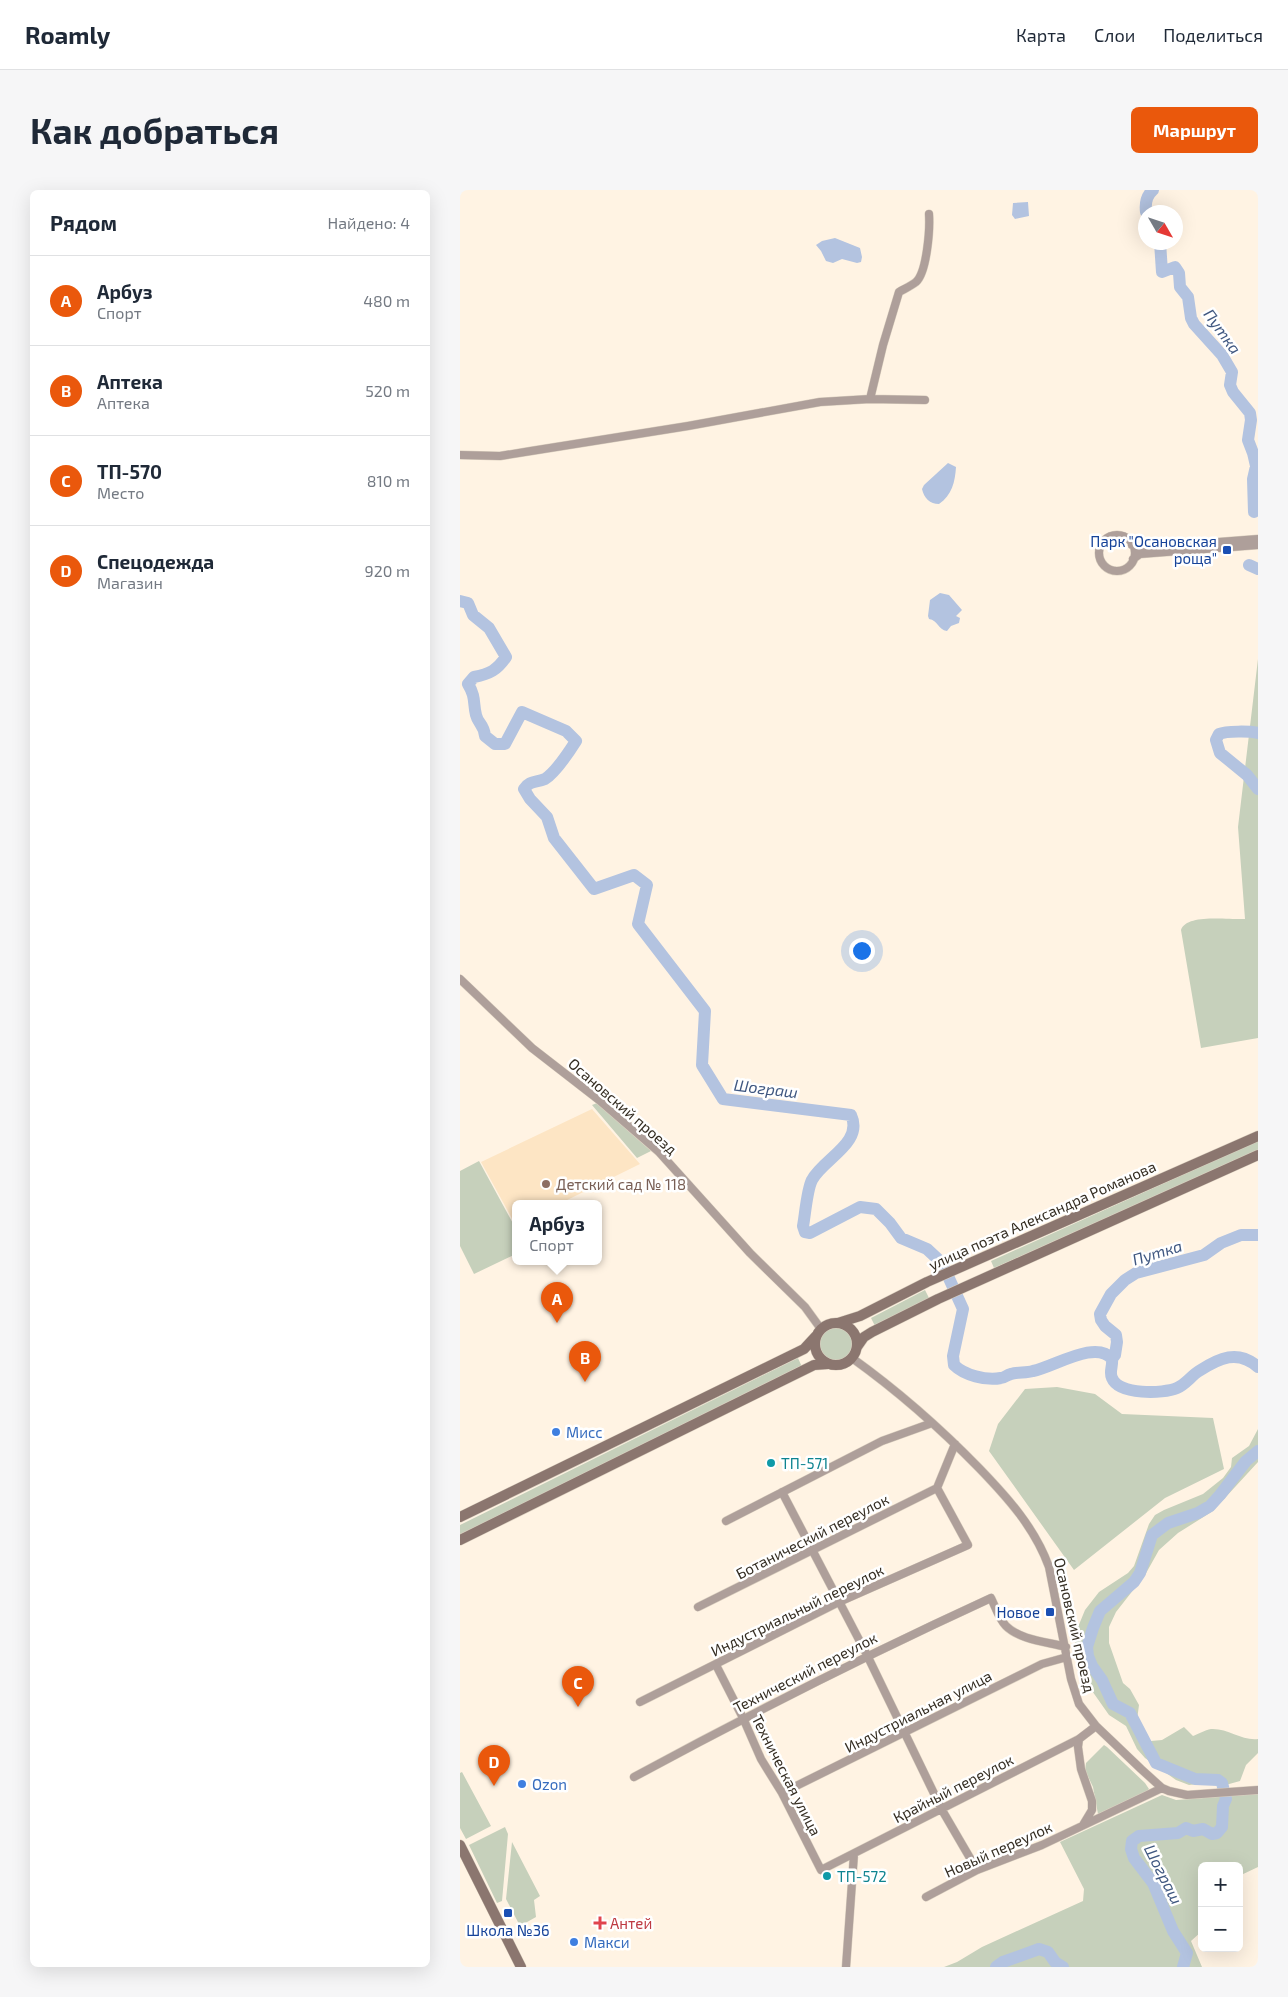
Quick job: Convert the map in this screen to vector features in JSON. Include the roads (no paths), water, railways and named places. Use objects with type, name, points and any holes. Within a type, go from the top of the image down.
[{"type":"main road","name":"улица поэта Александра Романова","points":[[838,1322],[860,1316],[928,1282],[1258,1136]]},
{"type":"main road","points":[[460,1540],[814,1365],[841,1365],[852,1358],[857,1347],[872,1332],[938,1299],[1258,1155]]},
{"type":"main road","points":[[460,1517],[804,1349],[827,1324],[838,1322],[846,1325],[854,1333],[857,1347]]},
{"type":"main road","points":[[818,1332],[816,1351],[820,1359],[828,1364]]},
{"type":"main road","points":[[460,1845],[521,1967]]},
{"type":"street","points":[[870,399],[883,345],[899,292],[916,282],[921,274],[930,229],[929,214]]},
{"type":"street","points":[[460,455],[500,456],[688,426],[820,402],[870,399],[925,400]]},
{"type":"street","points":[[1258,539],[1141,548],[1132,545],[1122,537],[1111,537],[1102,543],[1099,554],[1103,565],[1114,571],[1127,568],[1140,554],[1258,545]]},
{"type":"street","points":[[1132,545],[1134,559]]},
{"type":"street","name":"Осановский проезд","points":[[460,979],[532,1048],[599,1100],[659,1152],[750,1253],[805,1306],[818,1332]]},
{"type":"street","name":"Осановский проезд","points":[[852,1358],[884,1381],[932,1422],[1000,1490],[1026,1521],[1043,1551],[1053,1584],[1071,1679],[1079,1704],[1096,1726],[1162,1788],[1178,1794],[1258,1790]]},
{"type":"street","points":[[726,1521],[882,1441],[932,1422]]},
{"type":"street","points":[[937,1488],[955,1444]]},
{"type":"street","name":"Индустриальный переулок","points":[[640,1702],[839,1602],[968,1545],[937,1488]]},
{"type":"street","name":"Ботанический переулок","points":[[698,1607],[937,1488]]},
{"type":"street","points":[[782,1492],[867,1655],[942,1810],[977,1870]]},
{"type":"street","name":"Технический переулок","points":[[634,1777],[743,1718],[867,1655],[991,1598],[1005,1624],[1012,1630],[1022,1635],[1066,1647]]},
{"type":"street","name":"Индустриальная улица","points":[[782,1793],[1042,1664],[1067,1658]]},
{"type":"street","name":"Техническая улица","points":[[716,1665],[761,1759],[782,1793],[821,1870]]},
{"type":"street","name":"Крайный переулок","points":[[821,1870],[1079,1739],[1096,1726]]},
{"type":"street","points":[[1079,1739],[1078,1747],[1081,1770],[1092,1801],[1092,1810],[1082,1826]]},
{"type":"street","name":"Новый переулок","points":[[926,1897],[977,1870],[1042,1845],[1162,1788]]},
{"type":"street","points":[[846,1967],[854,1854]]},
{"type":"water","points":[[1028,202],[1029,216],[1015,219],[1012,215],[1013,203]]},
{"type":"water","points":[[835,238],[860,248],[861,262],[857,263],[842,259],[833,263],[826,261],[816,245],[822,241]]},
{"type":"water","points":[[948,463],[956,467],[952,488],[947,497],[939,504],[930,502],[922,489]]},
{"type":"water","points":[[940,593],[949,595],[962,610],[956,616],[960,618],[959,623],[951,626],[947,631],[929,619],[928,616],[930,600]]},
{"type":"waterway","name":"Путка","points":[[1146,205],[1146,200],[1153,190]]},
{"type":"waterway","name":"Путка","points":[[1161,250],[1162,272],[1175,267],[1179,273],[1180,287],[1188,297],[1191,318],[1194,324],[1222,355],[1232,372],[1230,385],[1233,392],[1250,413],[1251,420],[1248,440],[1256,466],[1253,479],[1254,512]]},
{"type":"waterway","name":"Путка","points":[[1249,565],[1258,569]]},
{"type":"waterway","name":"Шограш","points":[[460,601],[468,603],[473,615],[489,628],[506,657],[493,671],[474,677],[468,684],[473,696],[477,718],[485,736],[495,744],[505,744],[522,712],[566,731],[576,741],[554,772],[545,779],[531,783],[524,789],[530,799],[547,817],[554,838],[594,889],[634,875],[647,885],[638,924],[705,1011],[702,1065],[723,1099],[851,1115],[854,1125],[852,1134],[840,1150],[817,1172],[810,1184],[803,1226],[805,1232],[810,1233],[860,1207],[876,1209],[901,1238],[927,1249],[942,1263],[963,1309],[953,1356],[954,1365],[963,1372],[976,1376],[989,1379],[1002,1378],[1011,1374],[1042,1369],[1074,1356],[1096,1352],[1105,1354],[1112,1359],[1111,1376],[1116,1384],[1123,1388],[1152,1392],[1177,1388],[1206,1366],[1228,1357],[1243,1358],[1251,1361],[1258,1367]]},
{"type":"waterway","name":"Путка","points":[[1258,733],[1222,733],[1219,734],[1216,740],[1220,753],[1247,775],[1258,789]]},
{"type":"waterway","name":"Путка","points":[[1112,1359],[1115,1355],[1116,1335],[1105,1326],[1100,1314],[1111,1294],[1125,1280],[1136,1273],[1204,1255],[1221,1243],[1241,1235],[1258,1235]]},
{"type":"waterway","name":"Шограш","points":[[1183,1967],[1187,1953],[1173,1931],[1153,1883],[1134,1858],[1131,1849],[1132,1841],[1139,1836],[1178,1833],[1186,1828],[1193,1831],[1203,1829],[1212,1834],[1217,1833],[1222,1827],[1223,1806],[1226,1799],[1222,1783],[1218,1780],[1195,1779],[1156,1763],[1130,1713],[1113,1704],[1102,1680],[1092,1666],[1087,1647],[1100,1611],[1134,1582],[1140,1573],[1152,1535],[1168,1523],[1198,1513],[1210,1506],[1246,1461],[1258,1451]]},
{"type":"waterway","name":"Шограш","points":[[996,1967],[1003,1962],[1039,1949],[1048,1952],[1055,1962],[1063,1967]]},
{"type":"place","name":"Парк \"Осановская роща\"","points":[[1227,550]]},
{"type":"place","name":"Детский сад № 118","points":[[546,1184]]},
{"type":"place","name":"Арбуз","points":[[557,1323]]},
{"type":"place","name":"Аптека","points":[[585,1382]]},
{"type":"place","name":"Мисс","points":[[556,1432]]},
{"type":"place","name":"ТП-571","points":[[771,1463]]},
{"type":"place","name":"Новое","points":[[1050,1612]]},
{"type":"place","name":"ТП-570","points":[[578,1707]]},
{"type":"place","name":"Ozon","points":[[522,1784]]},
{"type":"place","name":"Спецодежда","points":[[494,1786]]},
{"type":"place","name":"ТП-572","points":[[827,1876]]},
{"type":"place","name":"Школа №36","points":[[508,1913]]},
{"type":"place","name":"Антей","points":[[600,1923]]},
{"type":"place","name":"Макси","points":[[574,1942]]}]
